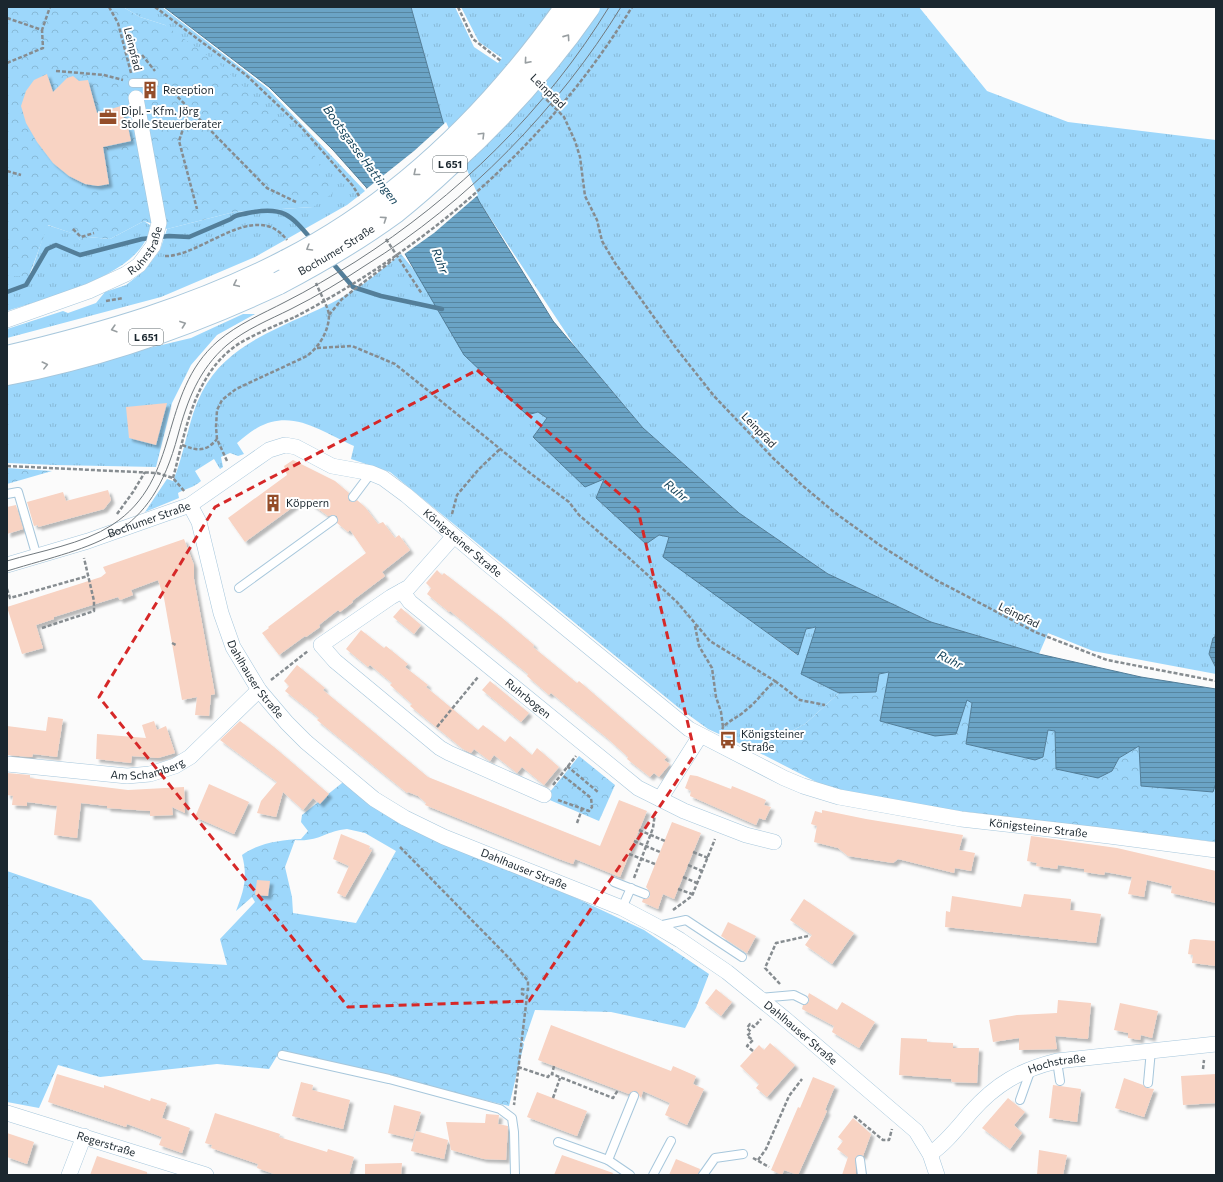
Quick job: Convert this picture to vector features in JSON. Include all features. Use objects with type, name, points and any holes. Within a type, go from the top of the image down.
[{"type":"main road","name":"Bochumer Straße","points":[[7,374],[78,357],[140,339],[231,306],[275,276],[303,252],[351,222],[425,165],[496,96],[534,52],[566,7]]},
{"type":"main road","name":"Bochumer Straße","points":[[7,357],[70,342],[133,324],[217,293],[312,265],[390,215],[434,178],[508,109],[549,63],[589,7]]},
{"type":"street","name":"Ruhrstraße","points":[[7,320],[107,284],[139,265],[154,243],[159,223],[156,200],[136,98]]},
{"type":"street","name":"Königsteiner Straße","points":[[278,446],[286,444],[296,447],[332,466],[371,473],[395,486],[654,701],[700,736],[803,786],[839,797],[961,819],[1216,850]]},
{"type":"street","name":"Bochumer Straße","points":[[7,565],[37,557],[104,535],[188,500],[278,446]]},
{"type":"street","name":"Dahlhauser Straße","points":[[188,500],[199,522],[221,613],[233,647],[259,690],[302,738],[374,800],[444,837],[622,908],[658,927],[727,972],[916,1131],[930,1154],[937,1175]]},
{"type":"street","points":[[450,533],[418,577],[409,586],[321,645],[335,661],[440,748],[449,753],[547,791]]},
{"type":"street","name":"Ruhrbogen","points":[[402,591],[410,602],[632,783],[684,811],[746,836],[774,842]]},
{"type":"street","name":"Am Schamberg","points":[[7,764],[127,776],[150,774],[175,766],[190,757],[259,690]]},
{"type":"street","points":[[660,799],[700,736]]},
{"type":"street","name":"Hochstraße","points":[[930,1154],[940,1147],[984,1099],[1009,1079],[1032,1068],[1057,1061],[1216,1044]]},
{"type":"street","name":"Regerstraße","points":[[7,1113],[206,1175]]},
{"type":"street","points":[[69,1175],[84,1136]]},
{"type":"lane","points":[[133,83],[157,80]]},
{"type":"lane","points":[[353,497],[371,473]]},
{"type":"lane","points":[[7,494],[18,492],[37,557]]},
{"type":"lane","points":[[239,588],[333,520]]},
{"type":"lane","points":[[614,882],[645,894]]},
{"type":"lane","points":[[622,908],[630,888]]},
{"type":"lane","points":[[658,927],[686,920],[742,957]]},
{"type":"lane","points":[[759,998],[794,995],[804,1000]]},
{"type":"lane","points":[[1148,1082],[1151,1050]]},
{"type":"lane","points":[[282,1055],[389,1079],[500,1109],[512,1118],[514,1132],[515,1175]]},
{"type":"lane","points":[[1057,1061],[1060,1081]]},
{"type":"lane","points":[[1020,1100],[1032,1068]]},
{"type":"lane","points":[[608,1160],[634,1096]]},
{"type":"lane","points":[[653,1175],[671,1141]]},
{"type":"lane","points":[[558,1142],[608,1160],[630,1175]]},
{"type":"lane","points":[[703,1175],[714,1158],[743,1154]]},
{"type":"lane","points":[[860,1160],[862,1175]]},
{"type":"path","points":[[7,63],[43,48],[42,30],[50,7]]},
{"type":"path","name":"Leinpfad","points":[[109,7],[118,23],[133,83]]},
{"type":"path","points":[[155,7],[246,75],[301,127],[361,198],[355,202]]},
{"type":"path","points":[[458,7],[473,39],[482,48],[502,62]]},
{"type":"path","points":[[173,478],[198,393],[218,363],[239,344],[295,317],[361,280],[428,233],[490,181],[523,148],[581,80],[632,7]]},
{"type":"path","points":[[7,18],[42,30]]},
{"type":"path","points":[[142,55],[157,80],[164,83],[190,108],[267,188],[296,202]]},
{"type":"path","points":[[56,70],[104,75],[133,83]]},
{"type":"path","name":"Leinpfad","points":[[541,93],[561,113],[576,141],[580,157],[585,196],[597,220],[602,241],[614,263],[676,348],[714,396],[773,458],[802,485],[834,512],[934,579],[1035,632],[1107,660],[1216,681]]},
{"type":"path","points":[[190,108],[179,141],[197,209]]},
{"type":"path","points":[[7,171],[21,175]]},
{"type":"path","points":[[154,243],[172,256],[182,254],[230,231],[252,225],[275,230],[289,242],[284,246]]},
{"type":"path","points":[[73,229],[81,237],[94,233]]},
{"type":"path","points":[[385,237],[422,294]]},
{"type":"path","points":[[228,463],[217,438],[216,427],[217,410],[225,397],[236,389],[307,356],[317,348],[323,337],[329,315],[342,299],[394,259]]},
{"type":"path","points":[[314,278],[329,315]]},
{"type":"path","points":[[106,301],[123,298]]},
{"type":"path","points":[[317,348],[352,346],[395,364],[568,502],[579,515],[677,602],[710,642],[775,681],[800,700],[825,704]]},
{"type":"path","points":[[182,445],[202,450],[208,448],[217,438]]},
{"type":"path","points":[[450,533],[457,495],[479,469],[500,449]]},
{"type":"path","points":[[7,466],[145,472],[173,478],[188,500]]},
{"type":"path","points":[[104,535],[145,472]]},
{"type":"path","points":[[42,628],[94,611],[94,601],[83,552]]},
{"type":"path","points":[[7,589],[10,598],[88,576]]},
{"type":"path","points":[[694,624],[699,646],[712,668],[716,697],[721,712],[723,728]]},
{"type":"path","points":[[172,643],[176,645]]},
{"type":"path","points":[[259,690],[308,652],[321,645]]},
{"type":"path","points":[[440,723],[477,678]]},
{"type":"path","points":[[716,744],[726,722],[747,710],[775,681]]},
{"type":"path","points":[[561,774],[591,798],[592,807],[589,811],[582,809],[547,791],[573,759]]},
{"type":"path","points":[[566,767],[598,792]]},
{"type":"path","points":[[576,823],[582,809]]},
{"type":"path","points":[[635,876],[653,828]]},
{"type":"path","points":[[639,830],[665,841]]},
{"type":"path","points":[[634,841],[660,852]]},
{"type":"path","points":[[400,847],[510,959],[528,981],[528,990],[522,989],[522,994],[528,996],[512,1118]]},
{"type":"path","points":[[693,852],[708,858]]},
{"type":"path","points":[[629,854],[655,864]]},
{"type":"path","points":[[672,911],[692,894],[709,855]]},
{"type":"path","points":[[688,865],[702,871]]},
{"type":"path","points":[[683,877],[698,883]]},
{"type":"path","points":[[678,889],[692,894]]},
{"type":"path","points":[[784,989],[765,968],[776,943],[808,936]]},
{"type":"path","points":[[753,1051],[747,1046],[753,1040],[747,1036],[751,1032],[747,1028],[750,1024],[754,1027],[757,1023]]},
{"type":"path","points":[[518,1067],[548,1077],[552,1074],[554,1066]]},
{"type":"path","points":[[552,1074],[613,1098],[618,1090]]},
{"type":"path","points":[[553,1098],[560,1078]]},
{"type":"path","points":[[770,1167],[758,1160],[766,1149],[789,1096],[802,1079]]},
{"type":"path","points":[[854,1116],[883,1140],[889,1140],[891,1130]]},
{"type":"highlighted area","points":[[477,370],[638,510],[695,754],[529,1001],[348,1007],[99,697],[215,507]]},
{"type":"green space","points":[[7,7],[123,7],[140,17],[165,25],[219,64],[312,150],[333,193],[313,207],[234,212],[167,229],[144,221],[110,239],[88,237],[84,240],[80,240],[74,234],[48,225],[29,276],[7,276]]},
{"type":"green space","points":[[123,7],[162,7],[267,88],[365,191],[347,205],[255,257],[161,297],[7,338],[7,329],[63,311],[68,313],[96,303],[105,292],[126,285],[145,270],[160,250],[167,229],[234,212],[313,207],[165,25],[140,17]]},
{"type":"green space","points":[[411,7],[455,7],[474,47],[498,63],[502,58],[479,42],[461,7],[919,7],[987,91],[1068,122],[1216,140],[1216,636],[1213,638],[1209,654],[1216,668],[1216,674],[1093,651],[1048,633],[1039,654],[931,622],[828,574],[739,513],[643,428],[576,348],[479,201],[443,122]]},
{"type":"green space","points":[[144,221],[150,225],[145,242],[132,257],[114,270],[92,282],[69,291],[7,311],[7,276],[30,276],[47,225],[75,234],[80,240],[88,237],[110,239]]},
{"type":"green space","points":[[401,254],[538,412],[547,418],[533,438],[604,479],[596,498],[646,544],[659,535],[669,537],[724,600],[797,655],[806,629],[816,627],[802,674],[839,693],[805,724],[754,750],[708,729],[679,708],[390,472],[351,459],[354,446],[307,424],[283,420],[270,422],[257,428],[237,443],[244,454],[238,456],[230,453],[221,457],[223,467],[220,469],[214,459],[195,471],[201,481],[199,483],[178,493],[179,498],[145,512],[167,479],[173,481],[181,459],[197,402],[215,372],[250,342],[336,301],[368,281]]},
{"type":"green space","points":[[243,314],[255,314],[217,335],[191,365],[172,403],[156,467],[7,463],[7,382],[191,338]]},
{"type":"green space","points":[[7,468],[52,471],[7,484]]},
{"type":"green space","points":[[890,671],[880,720],[967,699],[972,703],[966,744],[1043,757],[1048,730],[1055,731],[1056,769],[1112,771],[1119,758],[1140,745],[1216,782],[1216,842],[951,810],[830,789],[754,750],[805,724],[839,693],[875,692],[879,674]]},
{"type":"green space","points":[[579,756],[615,785],[599,821],[545,798]]},
{"type":"green space","points":[[347,779],[446,845],[576,898],[644,930],[709,974],[696,1008],[685,1028],[611,1012],[535,1010],[524,1042],[518,1037],[524,1044],[509,1106],[280,1051],[269,1069],[217,1064],[100,1077],[58,1065],[39,1108],[7,1102],[7,871],[91,900],[143,960],[227,965],[220,939],[255,902],[252,897],[236,911],[245,877],[242,855],[262,845],[278,841],[301,839],[308,831],[301,822],[302,815]],"holes":[[[347,829],[365,833],[396,851],[356,923],[293,913],[292,897],[285,867],[295,840],[317,838],[339,830]]]},
{"type":"water","points":[[164,7],[411,7],[443,122],[479,201],[553,321],[643,428],[739,513],[828,574],[931,622],[1039,654],[1141,677],[1216,689],[1216,783],[1213,792],[1141,786],[1139,746],[1119,758],[1112,771],[1098,778],[1056,769],[1055,731],[1048,730],[1043,757],[1035,760],[966,744],[972,703],[967,700],[956,734],[935,736],[880,721],[889,672],[879,674],[876,692],[839,693],[801,674],[816,627],[806,629],[798,655],[663,557],[669,537],[659,535],[646,544],[596,498],[604,479],[585,487],[533,437],[547,418],[538,412],[527,415],[464,355],[366,187],[333,150],[269,87]]},
{"type":"water","points":[[1216,636],[1216,668],[1209,654],[1213,638]]},
{"type":"pier","points":[[446,122],[478,195],[434,233],[403,255],[365,190],[414,151]]},
{"type":"building","points":[[47,74],[53,92],[67,78],[73,76],[79,81],[88,80],[97,113],[121,106],[126,128],[128,127],[131,141],[103,147],[109,184],[98,186],[85,184],[69,176],[53,163],[37,142],[26,123],[21,106],[26,91],[34,80]]},
{"type":"building","points":[[167,403],[156,445],[129,438],[126,407]]},
{"type":"building","points":[[293,460],[335,481],[349,493],[349,501],[353,502],[357,500],[365,507],[378,524],[383,522],[395,538],[399,535],[410,550],[382,572],[385,576],[352,601],[353,602],[340,612],[338,610],[319,625],[320,627],[279,655],[262,633],[366,553],[350,530],[348,532],[337,523],[337,516],[328,516],[304,499],[245,542],[228,518],[287,475],[284,466]]},
{"type":"building","points":[[108,490],[111,500],[104,509],[38,527],[38,525],[34,526],[27,502],[63,492],[66,501]]},
{"type":"building","points":[[16,505],[23,529],[7,534],[7,507]]},
{"type":"building","points":[[184,539],[194,565],[194,579],[215,694],[211,695],[209,716],[195,715],[197,697],[182,700],[164,598],[158,580],[131,590],[133,595],[120,600],[118,597],[54,617],[54,619],[36,625],[43,648],[22,654],[7,607],[101,577],[106,573],[103,567]]},
{"type":"building","points":[[437,570],[442,575],[444,573],[501,617],[534,645],[533,647],[577,683],[579,681],[667,757],[664,760],[670,764],[659,777],[654,773],[650,777],[627,759],[628,757],[607,738],[551,693],[549,695],[527,676],[528,674],[427,594],[431,588],[426,583]]},
{"type":"building","points":[[401,608],[421,625],[414,634],[393,617]]},
{"type":"building","points":[[361,630],[384,648],[386,646],[408,664],[405,667],[428,685],[426,687],[478,730],[483,725],[505,742],[510,736],[532,755],[537,748],[559,767],[544,785],[522,767],[517,773],[494,755],[490,761],[474,749],[471,753],[463,749],[410,706],[412,704],[390,685],[392,683],[370,665],[368,667],[346,649]]},
{"type":"building","points":[[297,665],[325,688],[323,690],[428,777],[600,846],[619,800],[647,811],[620,877],[575,859],[573,864],[559,859],[425,805],[426,803],[418,796],[408,792],[407,793],[317,720],[319,718],[285,691],[289,686],[284,681]]},
{"type":"building","points":[[490,681],[529,713],[521,722],[482,690]]},
{"type":"building","points":[[48,717],[63,719],[57,757],[33,754],[32,757],[7,755],[7,726],[46,731]]},
{"type":"building","points":[[154,721],[157,730],[166,726],[175,753],[158,758],[132,756],[131,763],[96,759],[97,734],[146,738],[142,725]]},
{"type":"building","points":[[240,721],[274,747],[329,794],[320,804],[313,798],[303,810],[283,792],[276,817],[257,813],[261,801],[277,782],[220,740]]},
{"type":"building","points":[[7,773],[30,775],[30,778],[128,790],[184,787],[185,813],[172,807],[173,815],[150,816],[150,811],[107,808],[107,806],[81,803],[77,838],[54,835],[57,806],[27,802],[27,806],[12,805],[13,796],[7,795]]},
{"type":"building","points":[[690,775],[697,776],[731,789],[732,786],[766,800],[764,805],[771,807],[765,820],[759,818],[756,825],[690,796],[691,791],[685,788]]},
{"type":"building","points":[[209,784],[249,802],[234,834],[195,817]]},
{"type":"building","points":[[822,810],[963,835],[959,850],[975,853],[971,871],[955,868],[954,873],[898,859],[893,863],[848,856],[838,848],[814,842],[817,826],[811,824],[815,811],[822,813]]},
{"type":"building","points":[[672,822],[701,833],[674,899],[663,894],[658,909],[642,902],[643,899],[650,896],[646,887]]},
{"type":"building","points":[[341,834],[370,846],[369,849],[372,850],[345,897],[337,893],[349,866],[333,859]]},
{"type":"building","points":[[1031,836],[1117,848],[1216,871],[1216,903],[1171,893],[1172,886],[1147,880],[1144,897],[1128,894],[1132,877],[1105,872],[1104,875],[1084,872],[1084,869],[1058,865],[1057,869],[1036,866],[1037,863],[1027,861]]},
{"type":"building","points":[[257,880],[270,881],[268,896],[255,895]]},
{"type":"building","points":[[1024,894],[1071,899],[1070,910],[1101,914],[1096,943],[945,927],[946,911],[950,912],[952,896],[1021,907]]},
{"type":"building","points":[[804,899],[854,933],[832,964],[805,945],[812,935],[790,920]]},
{"type":"building","points":[[728,922],[756,936],[747,953],[721,936]]},
{"type":"building","points":[[1190,940],[1216,941],[1216,966],[1192,963],[1193,955],[1188,954]]},
{"type":"building","points":[[716,989],[732,1002],[721,1016],[705,1003]]},
{"type":"building","points":[[809,993],[837,1010],[842,1002],[875,1022],[859,1048],[832,1032],[834,1026],[802,1009],[803,1005],[809,1002]]},
{"type":"building","points":[[1058,1000],[1091,1003],[1088,1039],[1055,1036],[1057,1049],[1019,1050],[1019,1038],[993,1042],[989,1020],[1017,1015],[1057,1013]]},
{"type":"building","points":[[1120,1003],[1158,1011],[1152,1038],[1141,1035],[1140,1040],[1128,1038],[1128,1033],[1114,1030]]},
{"type":"building","points":[[551,1025],[671,1071],[673,1066],[696,1076],[693,1084],[704,1089],[687,1125],[665,1115],[670,1103],[643,1091],[641,1098],[636,1091],[629,1094],[538,1060]]},
{"type":"building","points":[[901,1038],[927,1039],[927,1042],[953,1043],[953,1048],[979,1048],[977,1083],[952,1082],[951,1079],[899,1075]]},
{"type":"building","points":[[770,1043],[795,1065],[767,1097],[756,1088],[759,1084],[740,1066],[759,1045],[764,1050]]},
{"type":"building","points":[[57,1074],[104,1088],[104,1085],[150,1101],[151,1098],[167,1103],[162,1118],[190,1128],[182,1153],[159,1145],[162,1137],[127,1124],[126,1127],[48,1102]]},
{"type":"building","points":[[1216,1074],[1216,1103],[1183,1105],[1181,1076]]},
{"type":"building","points":[[813,1077],[835,1086],[825,1110],[827,1111],[798,1175],[784,1170],[782,1175],[771,1170],[798,1107],[800,1108]]},
{"type":"building","points":[[1124,1078],[1147,1088],[1154,1089],[1144,1117],[1115,1108]]},
{"type":"building","points":[[301,1082],[313,1085],[312,1090],[350,1100],[343,1129],[292,1116]]},
{"type":"building","points":[[1053,1085],[1081,1089],[1077,1122],[1049,1118]]},
{"type":"building","points":[[537,1092],[587,1111],[577,1136],[527,1117]]},
{"type":"building","points":[[1008,1098],[1025,1112],[1014,1125],[1022,1133],[1010,1149],[982,1128]]},
{"type":"building","points":[[394,1105],[421,1112],[413,1139],[388,1133]]},
{"type":"building","points":[[215,1113],[280,1134],[279,1137],[327,1152],[328,1149],[354,1157],[349,1175],[277,1175],[257,1168],[258,1164],[211,1148],[212,1145],[205,1143]]},
{"type":"building","points":[[486,1114],[499,1115],[498,1124],[508,1126],[506,1160],[484,1159],[451,1150],[446,1122],[485,1123]]},
{"type":"building","points":[[853,1118],[871,1134],[863,1156],[859,1155],[855,1158],[856,1175],[842,1175],[848,1157],[837,1149],[843,1141],[838,1137]]},
{"type":"building","points":[[416,1131],[448,1140],[444,1159],[411,1151]]},
{"type":"building","points":[[7,1133],[34,1142],[27,1164],[7,1157]]},
{"type":"building","points":[[1039,1150],[1067,1155],[1063,1175],[1037,1175]]},
{"type":"building","points":[[562,1155],[613,1173],[612,1175],[554,1175]]},
{"type":"building","points":[[97,1156],[147,1172],[147,1175],[90,1175]]},
{"type":"building","points":[[676,1159],[700,1169],[698,1175],[669,1175]]},
{"type":"building","points":[[402,1163],[401,1175],[365,1175],[365,1164]]},
{"type":"waterway","points":[[7,292],[26,285],[47,249],[56,245],[80,255],[142,239],[169,236],[189,237],[237,215],[260,211],[285,214],[298,224],[312,240]]},
{"type":"waterway","points":[[330,260],[353,287],[381,296],[442,309]]},
{"type":"tram line","points":[[7,561],[75,542],[101,532],[112,525],[134,506],[150,484],[161,461],[176,410],[186,386],[199,362],[218,341],[242,324],[303,293],[355,262],[393,237],[464,180],[497,149],[528,116],[584,45],[609,7]]},
{"type":"tram line","points":[[7,571],[69,553],[94,543],[116,532],[136,517],[152,497],[166,470],[195,386],[217,354],[242,334],[301,304],[357,271],[440,213],[475,183],[540,117],[596,45],[621,7]]},
{"type":"place","name":"Reception","points":[[150,90]]},
{"type":"place","name":"Dipl. - Kfm. Jörg Stolle Steuerberater","points":[[108,117]]},
{"type":"place","name":"Köppern","points":[[273,503]]},
{"type":"place","name":"Königsteiner Straße","points":[[728,740]]},
{"type":"water label","name":"Bootsgasse Hattingen","points":[[361,155]]},
{"type":"water label","name":"Ruhr","points":[[440,261]]},
{"type":"water label","name":"Ruhr","points":[[676,491]]},
{"type":"water label","name":"Ruhr","points":[[950,660]]}]
